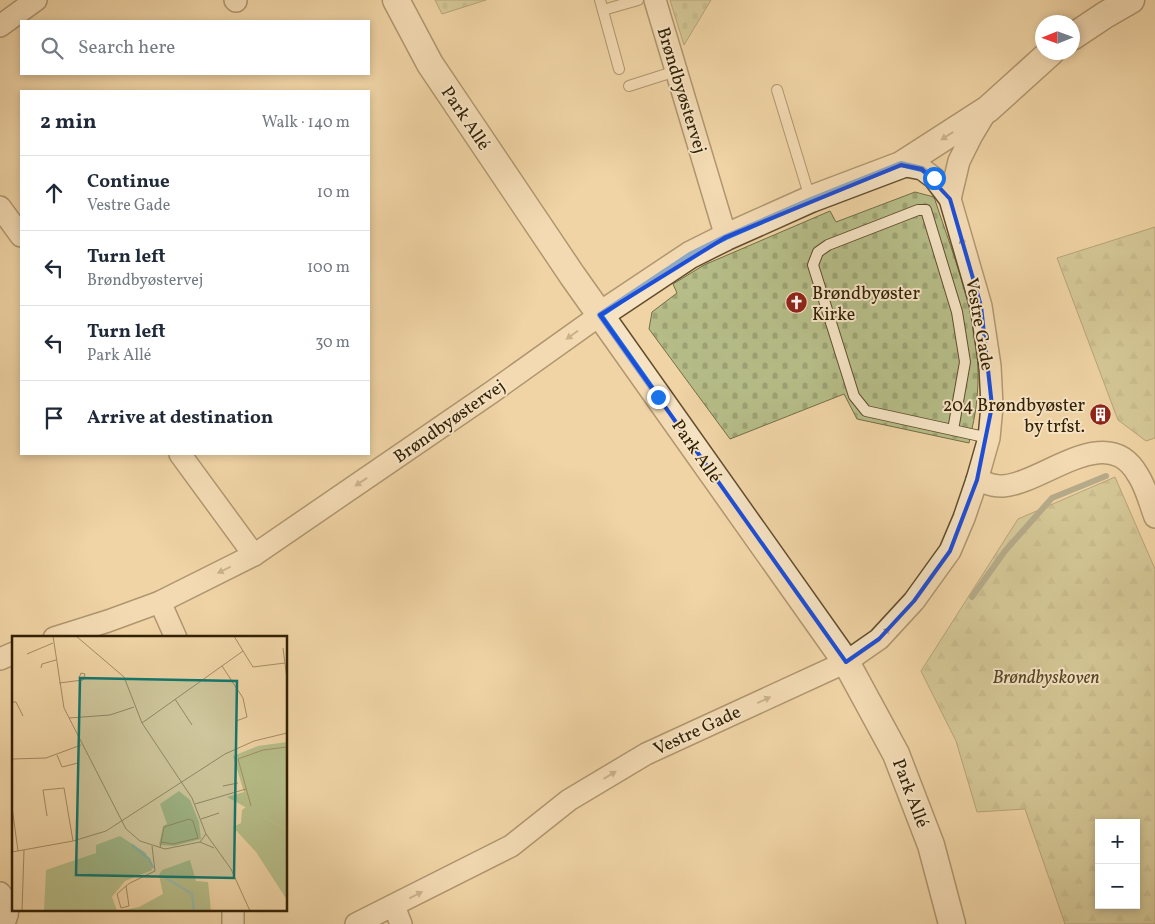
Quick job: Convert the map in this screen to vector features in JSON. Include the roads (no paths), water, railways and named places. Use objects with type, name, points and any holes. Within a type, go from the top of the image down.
[{"type":"street","points":[[0,26],[36,0]]},
{"type":"street","name":"Park Allé","points":[[396,0],[430,64],[600,315],[846,662],[896,754],[931,845],[952,924]]},
{"type":"street","name":"Brøndbyøstervej","points":[[655,0],[726,237]]},
{"type":"street","points":[[1080,33],[1131,0]]},
{"type":"street","name":"Brøndbyøstervej","points":[[60,636],[160,602],[254,555],[492,392],[600,315],[690,255],[811,200],[901,164],[988,109],[1042,60]]},
{"type":"street","name":"Vestre Gade","points":[[950,199],[959,161],[988,109]]},
{"type":"street","name":"Vestre Gade","points":[[356,924],[398,915],[511,846],[569,800],[646,754],[846,662],[879,639],[914,601],[950,551],[977,480],[988,438],[992,406],[990,366],[981,306],[950,199],[934,178],[922,169],[901,164]]},
{"type":"street","points":[[0,207],[20,235]]},
{"type":"street","points":[[977,480],[996,486],[1015,484],[1086,454],[1112,454],[1126,460],[1139,476],[1155,517]]},
{"type":"street","points":[[181,455],[254,555]]},
{"type":"street","points":[[160,602],[175,636]]},
{"type":"street","points":[[0,659],[12,654]]},
{"type":"street","points":[[0,893],[5,898],[8,911],[3,924]]},
{"type":"lane","points":[[620,69],[602,5],[638,0]]},
{"type":"lane","points":[[630,86],[676,70]]},
{"type":"lane","points":[[777,90],[811,200]]},
{"type":"lane","points":[[953,430],[965,362],[957,312],[926,210],[918,210],[828,245],[818,252],[813,265],[854,396],[866,411],[988,438]]},
{"type":"waterway","points":[[972,597],[1005,551],[1052,498],[1106,476]]},
{"type":"place","name":"Brøndbyøster Kirke","points":[[796,303]]},
{"type":"place","name":"204 Brøndbyøster by trfst.","points":[[1101,415]]},
{"type":"park label","name":"Brøndbyskoven","points":[[1046,677]]}]
